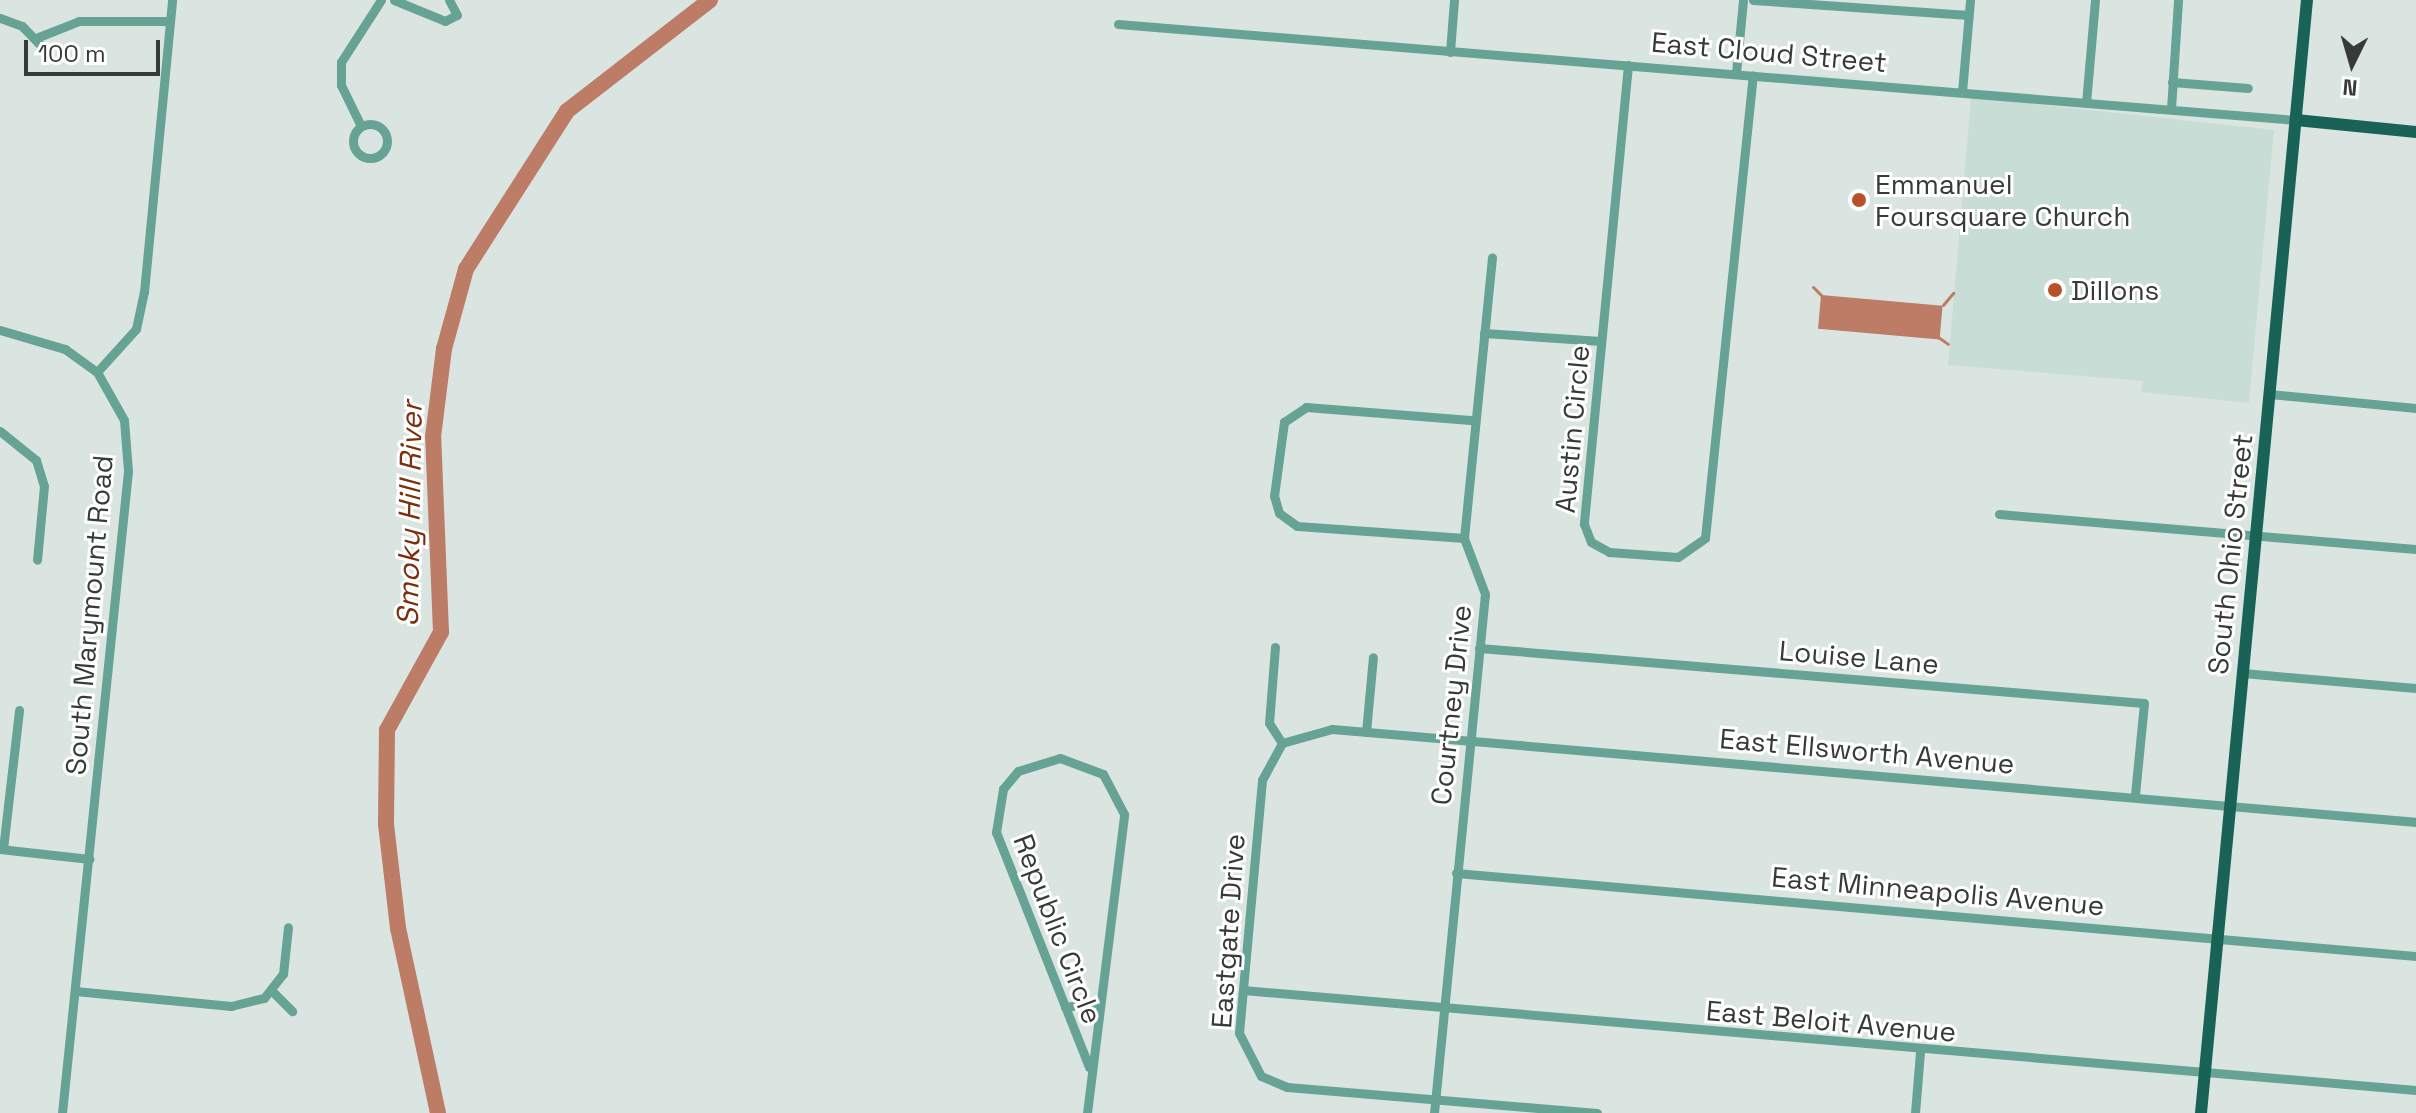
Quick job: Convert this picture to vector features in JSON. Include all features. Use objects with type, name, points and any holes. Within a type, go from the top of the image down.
[{"type":"main road","name":"South Ohio Street","points":[[2201,1113],[2307,0]]},
{"type":"main road","name":"East Cloud Street","points":[[2296,120],[2416,132]]},
{"type":"street","points":[[0,330],[65,349],[97,372],[136,329],[144,292],[172,0]]},
{"type":"street","points":[[361,126],[341,85],[341,62],[381,0]]},
{"type":"street","points":[[394,0],[445,21],[457,15],[449,0]]},
{"type":"street","points":[[1450,52],[1454,0]]},
{"type":"street","points":[[1736,73],[1743,0]]},
{"type":"street","points":[[1753,0],[1968,15]]},
{"type":"street","points":[[1962,92],[1970,0]]},
{"type":"street","points":[[2086,103],[2095,0]]},
{"type":"street","points":[[2171,109],[2178,0]]},
{"type":"street","points":[[0,18],[36,38],[44,49]]},
{"type":"street","points":[[36,38],[79,21],[170,21]]},
{"type":"street","name":"East Cloud Street","points":[[1118,24],[2296,120]]},
{"type":"street","name":"Austin Circle","points":[[1628,65],[1585,533],[1609,552],[1689,555],[1707,527],[1753,75]]},
{"type":"street","points":[[2172,82],[2248,88]]},
{"type":"street","name":"Courtney Drive","points":[[1434,1113],[1485,594],[1464,538],[1473,420],[1492,257]]},
{"type":"street","points":[[1484,333],[1601,341]]},
{"type":"street","name":"South Marymount Road","points":[[62,1113],[128,471],[124,420],[97,372]]},
{"type":"street","points":[[2270,394],[2416,408]]},
{"type":"street","points":[[1464,538],[1297,526],[1279,513],[1274,496],[1284,422],[1306,407],[1473,420]]},
{"type":"street","points":[[0,431],[36,460],[44,486],[37,560]]},
{"type":"street","points":[[1999,514],[2416,549]]},
{"type":"street","points":[[1275,647],[1269,723],[1282,743]]},
{"type":"street","name":"Louise Lane","points":[[1479,648],[2144,703],[2135,795]]},
{"type":"street","points":[[1366,732],[1373,657]]},
{"type":"street","points":[[2243,673],[2416,688]]},
{"type":"street","points":[[19,710],[2,849],[89,859]]},
{"type":"street","name":"East Ellsworth Avenue","points":[[1282,743],[1315,729],[1366,732],[2230,803],[2416,822]]},
{"type":"street","name":"Eastgate Drive","points":[[1282,743],[1262,780],[1239,1033],[1261,1076],[1287,1087],[1597,1113]]},
{"type":"street","name":"Republic Circle","points":[[1087,1113],[1089,1067],[1124,814],[1103,774],[1060,758],[1018,771],[1003,789],[996,832],[1089,1067]]},
{"type":"street","name":"East Minneapolis Avenue","points":[[1456,873],[2416,956]]},
{"type":"street","points":[[75,991],[231,1006],[271,990],[283,974],[288,927]]},
{"type":"street","points":[[271,990],[292,1011]]},
{"type":"street","name":"East Beloit Avenue","points":[[1243,990],[1920,1052],[2205,1069],[2416,1090]]},
{"type":"street","points":[[1065,1007],[1099,1002]]},
{"type":"street","points":[[1915,1113],[1920,1052]]},
{"type":"shaded area","points":[[1971,97],[2274,130],[2249,403],[2141,392],[2143,381],[1948,365]]},
{"type":"shaded area","points":[[1821,295],[1943,306],[1940,340],[1818,329]]},
{"type":"waterway","name":"Smoky Hill River","points":[[438,1113],[398,928],[386,824],[387,730],[441,632],[433,437],[444,349],[466,269],[567,111],[710,0]]},
{"type":"waterway","points":[[1813,287],[1821,295]]},
{"type":"waterway","points":[[1943,305],[1953,293]]},
{"type":"waterway","points":[[1938,337],[1948,344]]},
{"type":"place","name":"Emmanuel Foursquare Church","points":[[1859,200]]},
{"type":"place","name":"Dillons","points":[[2055,290]]}]
